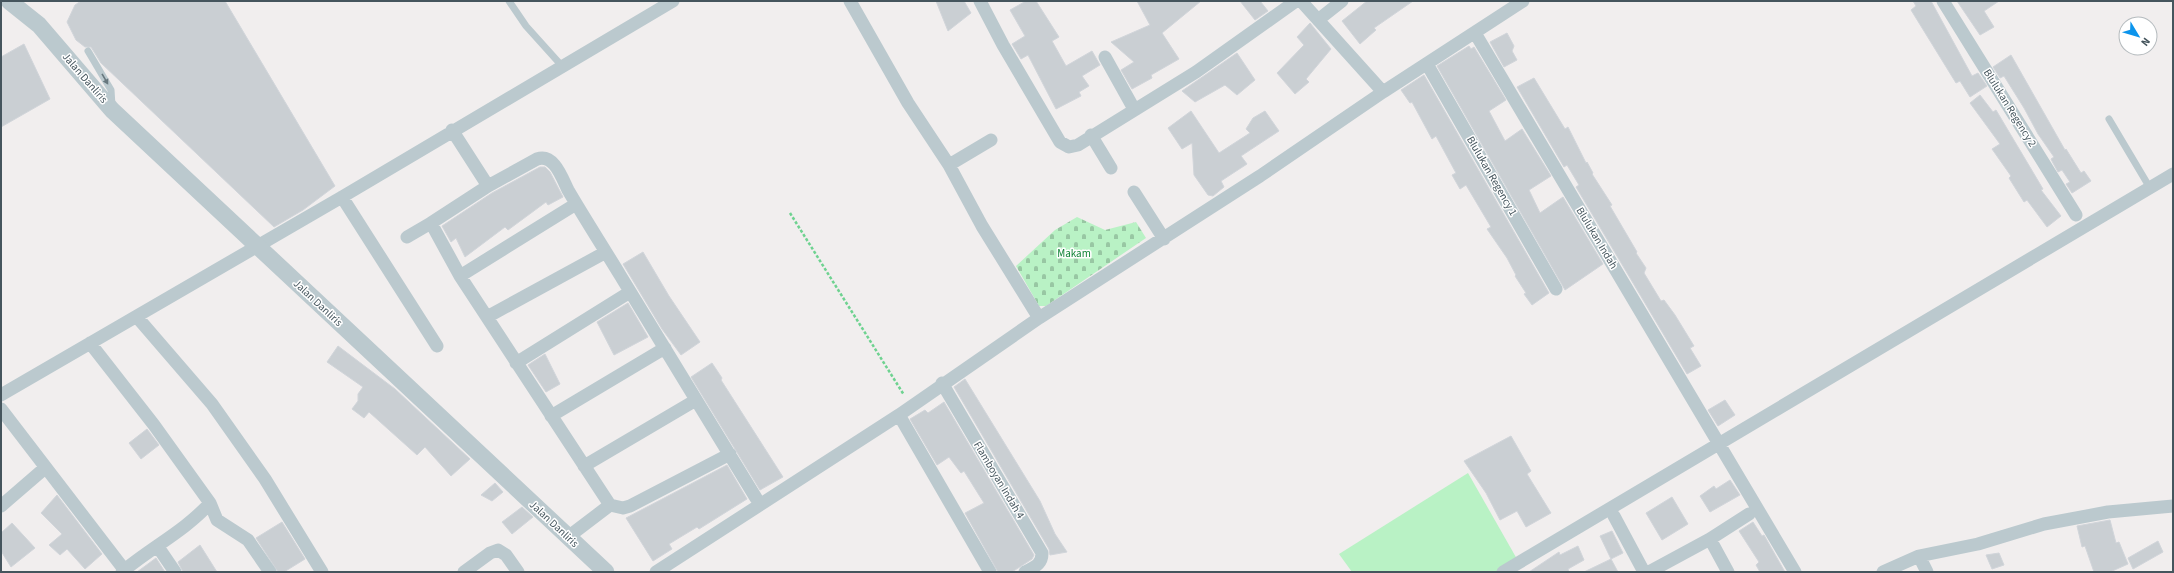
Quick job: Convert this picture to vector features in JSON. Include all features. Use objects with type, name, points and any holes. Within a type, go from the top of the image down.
[{"type":"street","name":"Jalan Danliris","points":[[9,1],[39,25],[112,110],[606,572]]},
{"type":"street","name":"Jalan Danliris","points":[[29,1],[39,25]]},
{"type":"street","points":[[1,395],[342,197],[452,130],[673,1]]},
{"type":"street","points":[[850,1],[908,103],[949,165],[982,226],[1039,318]]},
{"type":"street","points":[[980,1],[1003,45],[1060,142],[1067,147],[1072,147],[1196,72],[1296,1]]},
{"type":"street","points":[[1301,1],[1383,92]]},
{"type":"street","points":[[1318,20],[1342,1]]},
{"type":"street","points":[[656,572],[899,415],[1039,318],[1164,239],[1383,92],[1523,1]]},
{"type":"street","name":"Blulukan Regency 2","points":[[1943,1],[2076,215]]},
{"type":"street","name":"Blulukan Indah","points":[[1475,33],[1795,572]]},
{"type":"street","points":[[1105,57],[1134,109]]},
{"type":"street","name":"Blulukan Regency 1","points":[[1427,64],[1556,289]]},
{"type":"street","points":[[452,130],[488,186]]},
{"type":"street","points":[[1092,135],[1111,168]]},
{"type":"street","points":[[949,165],[991,140]]},
{"type":"street","points":[[408,237],[488,186],[537,159],[546,158],[555,165],[576,204],[756,498]]},
{"type":"street","points":[[1503,572],[2173,174]]},
{"type":"street","points":[[1134,192],[1164,239]]},
{"type":"street","points":[[342,197],[437,346]]},
{"type":"street","points":[[460,276],[576,204]]},
{"type":"street","points":[[431,223],[460,276],[610,505],[623,508],[630,506],[730,454]]},
{"type":"street","points":[[487,317],[606,252]]},
{"type":"street","points":[[516,362],[630,292]]},
{"type":"street","points":[[137,317],[212,404],[265,479],[322,572]]},
{"type":"street","points":[[90,343],[154,425],[210,502],[217,520],[248,540],[270,572]]},
{"type":"street","points":[[551,416],[665,348]]},
{"type":"street","name":"Flamboyan Indah 4","points":[[942,384],[1042,553],[1042,560],[1038,565],[1025,572]]},
{"type":"street","points":[[584,466],[696,400]]},
{"type":"street","points":[[1,409],[124,571],[158,547],[201,513],[210,502]]},
{"type":"street","points":[[899,415],[990,572]]},
{"type":"street","points":[[1,506],[45,468]]},
{"type":"street","points":[[568,537],[610,505]]},
{"type":"street","points":[[1883,572],[1919,556],[1978,544],[2023,530],[2076,517],[2173,506]]},
{"type":"street","points":[[1649,572],[1710,539],[1749,514]]},
{"type":"street","points":[[1614,516],[1644,572]]},
{"type":"street","points":[[1710,539],[1728,572]]},
{"type":"street","points":[[158,547],[175,572]]},
{"type":"street","points":[[464,572],[490,553],[498,550],[506,555],[518,572]]},
{"type":"street","points":[[1919,556],[1927,572]]},
{"type":"lane","points":[[509,1],[526,26],[562,66]]},
{"type":"lane","points":[[88,50],[111,90],[112,110]]},
{"type":"lane","points":[[2109,119],[2150,188]]},
{"type":"path","points":[[790,213],[911,406]]},
{"type":"green space","name":"Makam","points":[[1077,217],[1105,230],[1136,222],[1146,238],[1046,306],[1039,306],[1016,266],[1055,230]]},
{"type":"green space","points":[[1468,473],[1517,559],[1496,572],[1352,572],[1339,554]]},
{"type":"building","points":[[81,1],[225,1],[335,186],[303,210],[274,227],[101,63],[91,47],[85,47],[76,40],[67,22],[75,5]]},
{"type":"building","points":[[936,1],[964,1],[971,13],[948,31]]},
{"type":"building","points":[[1026,1],[1036,1],[1059,37],[1052,41],[1066,66],[1092,51],[1100,65],[1082,76],[1089,86],[1079,92],[1081,96],[1056,109],[1028,55],[1021,59],[1012,44],[1025,36],[1010,10]]},
{"type":"building","points":[[1137,1],[1201,1],[1162,33],[1179,59],[1151,75],[1152,78],[1132,89],[1121,70],[1134,62],[1111,42],[1150,25]]},
{"type":"building","points":[[1240,1],[1260,1],[1268,11],[1255,20]]},
{"type":"building","points":[[1367,1],[1413,1],[1374,28],[1376,30],[1360,44],[1342,21]]},
{"type":"building","points":[[1913,1],[1931,1],[1972,76],[1978,73],[1987,86],[1970,97],[1960,81],[1956,83],[1911,10],[1916,6]]},
{"type":"building","points":[[1957,1],[1999,1],[1984,11],[1994,27],[1980,35]]},
{"type":"building","points":[[1310,23],[1331,49],[1306,79],[1309,82],[1295,94],[1277,73],[1304,45],[1297,37]]},
{"type":"building","points":[[1507,33],[1514,46],[1512,51],[1517,60],[1504,67],[1490,42]]},
{"type":"building","points":[[24,44],[50,99],[1,127],[1,57]]},
{"type":"building","points":[[1469,46],[1471,49],[1474,47],[1506,100],[1489,111],[1505,141],[1522,129],[1551,176],[1529,190],[1540,213],[1563,197],[1603,264],[1565,290],[1437,66]]},
{"type":"building","points":[[1237,53],[1255,80],[1237,95],[1225,85],[1195,102],[1182,91]]},
{"type":"building","points":[[2011,55],[2065,150],[2066,149],[2081,173],[2084,171],[2091,181],[2072,193],[2066,184],[2070,182],[2062,170],[2058,172],[2051,159],[2054,157],[2038,134],[2004,76],[2000,78],[1993,67]]},
{"type":"building","points":[[1424,75],[1549,293],[1532,305],[1524,294],[1526,293],[1515,276],[1516,275],[1507,258],[1487,229],[1491,227],[1466,185],[1460,189],[1452,175],[1456,173],[1436,136],[1432,139],[1412,102],[1410,103],[1401,90]]},
{"type":"building","points":[[1534,78],[1565,129],[1568,127],[1586,163],[1587,162],[1593,173],[1592,174],[1612,205],[1610,206],[1646,268],[1644,273],[1661,301],[1664,300],[1675,315],[1694,346],[1690,348],[1701,366],[1687,374],[1576,187],[1579,185],[1567,165],[1564,167],[1517,87]]},
{"type":"building","points":[[1980,95],[1993,112],[1996,110],[2043,189],[2041,190],[2061,216],[2047,227],[2027,200],[2024,202],[2009,178],[2011,176],[1992,149],[2000,144],[1970,103]]},
{"type":"building","points":[[1191,111],[1219,153],[1250,133],[1246,129],[1253,118],[1265,111],[1279,131],[1241,156],[1247,164],[1221,181],[1224,187],[1213,196],[1208,195],[1194,175],[1192,143],[1182,149],[1168,128]]},
{"type":"building","points":[[540,167],[545,167],[550,172],[563,197],[548,205],[546,202],[508,230],[505,227],[465,257],[456,238],[451,242],[442,226],[492,193]]},
{"type":"building","points":[[643,252],[669,296],[700,342],[681,355],[662,329],[623,264]]},
{"type":"building","points":[[628,303],[648,337],[614,355],[597,322]]},
{"type":"building","points":[[338,346],[395,389],[470,459],[451,476],[425,447],[417,455],[369,412],[364,418],[352,409],[358,401],[358,394],[363,387],[327,362]]},
{"type":"building","points":[[545,354],[560,384],[546,392],[528,365]]},
{"type":"building","points":[[712,363],[722,378],[721,380],[783,477],[760,490],[691,377]]},
{"type":"building","points":[[965,379],[1040,501],[1055,534],[1067,552],[1050,555],[1049,549],[954,387]]},
{"type":"building","points":[[1725,400],[1735,415],[1718,426],[1708,410]]},
{"type":"building","points":[[944,402],[1034,555],[1032,559],[1012,572],[998,572],[965,513],[984,503],[964,471],[961,473],[949,457],[937,465],[910,419],[925,410],[928,413]]},
{"type":"building","points":[[147,429],[159,445],[141,459],[129,443]]},
{"type":"building","points":[[1511,436],[1531,471],[1527,474],[1551,513],[1526,527],[1517,511],[1500,520],[1486,493],[1464,461]]},
{"type":"building","points":[[727,465],[747,499],[699,529],[697,527],[669,544],[672,549],[653,561],[626,518]]},
{"type":"building","points":[[1730,480],[1740,495],[1710,512],[1700,496],[1714,486],[1716,489]]},
{"type":"building","points":[[495,483],[503,492],[492,501],[481,495]]},
{"type":"building","points":[[57,495],[102,554],[85,569],[67,549],[60,555],[49,545],[62,534],[41,513]]},
{"type":"building","points":[[1672,497],[1688,524],[1662,540],[1646,513]]},
{"type":"building","points":[[522,507],[533,517],[512,534],[502,522]]},
{"type":"building","points":[[2110,520],[2116,543],[2119,542],[2128,564],[2110,572],[2094,572],[2085,546],[2082,547],[2077,526]]},
{"type":"building","points":[[282,522],[305,559],[284,572],[278,572],[256,538]]},
{"type":"building","points":[[1753,522],[1762,536],[1764,535],[1785,572],[1760,572],[1756,565],[1759,562],[1739,531]]},
{"type":"building","points":[[12,523],[35,548],[11,567],[1,551],[1,533]]},
{"type":"building","points":[[1612,531],[1623,553],[1611,559],[1600,536]]},
{"type":"building","points":[[2158,541],[2163,552],[2133,569],[2128,558]]},
{"type":"building","points":[[200,545],[217,572],[183,572],[178,562]]},
{"type":"building","points":[[1578,546],[1584,560],[1568,569],[1569,572],[1529,572],[1559,552],[1560,555]]},
{"type":"building","points":[[1999,553],[2004,565],[1992,569],[1986,555]]},
{"type":"building","points":[[156,558],[165,572],[137,572]]},
{"type":"building","points":[[1611,559],[1618,572],[1584,572]]}]
